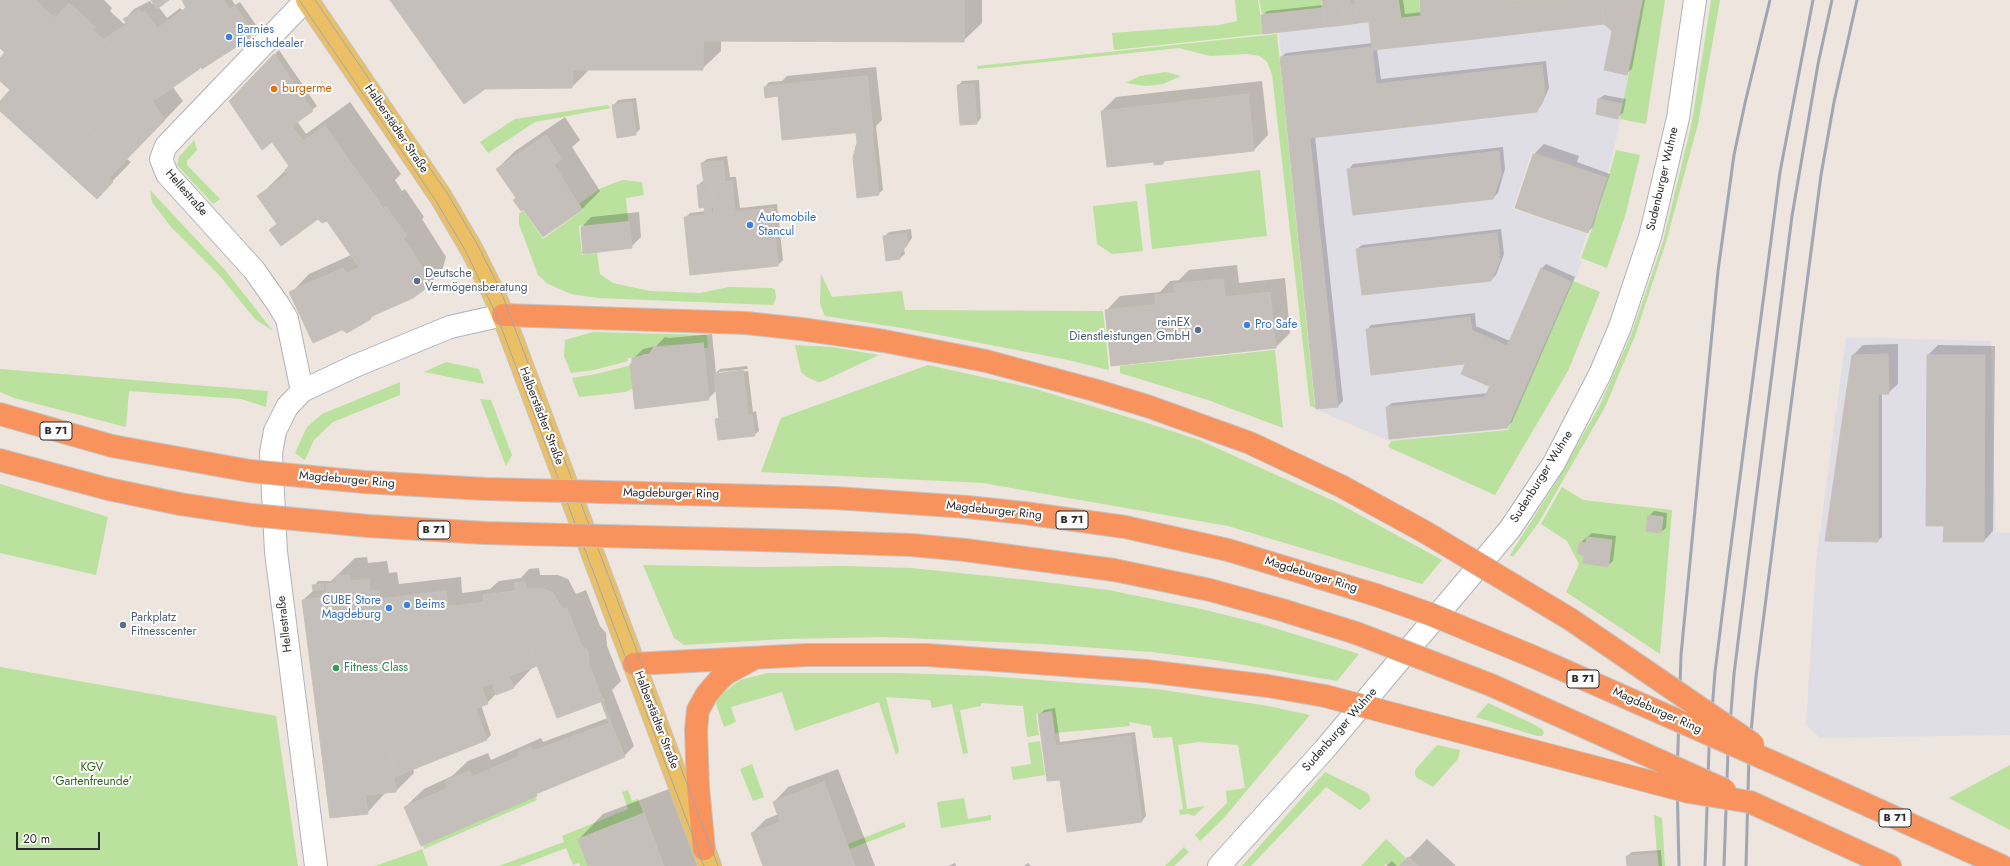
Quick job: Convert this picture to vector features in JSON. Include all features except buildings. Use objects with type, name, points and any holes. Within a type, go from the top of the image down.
[{"type":"highway","points":[[503,315],[760,325],[884,341],[986,361],[1109,394],[1250,443],[1341,486],[1425,532],[1570,619],[1731,728],[1788,769]]},
{"type":"highway","name":"Magdeburger Ring","points":[[0,414],[112,446],[250,471],[364,482],[493,490],[835,498],[966,507],[1024,513],[1125,527],[1228,550],[1376,595],[1430,614],[1534,657],[1788,769],[2002,866]]},
{"type":"highway","name":"B 71","points":[[0,460],[108,489],[180,504],[245,514],[368,526],[485,533],[762,540],[911,546],[965,550],[1114,570],[1210,590],[1356,633],[1491,685],[1890,866]]},
{"type":"highway","points":[[634,664],[759,656],[906,654],[1086,665],[1208,678],[1325,696],[1688,792],[1750,802]]},
{"type":"highway","points":[[707,858],[698,787],[696,730],[698,710],[706,694],[723,676],[759,656]]},
{"type":"main road","name":"Halberstädter Straße","points":[[307,0],[419,162],[456,221],[503,315],[707,858]]},
{"type":"street","name":"Hellestraße","points":[[302,390],[287,319],[278,304],[254,270],[167,174],[162,159],[166,146],[307,0]]},
{"type":"street","name":"Sudenburger Wuhne","points":[[1219,866],[1324,750],[1510,528],[1554,463],[1600,374],[1620,327],[1650,238],[1678,118],[1695,0]]},
{"type":"street","name":"Hellestraße","points":[[316,866],[276,552],[271,453],[275,431],[280,418],[294,398],[302,390],[355,366],[450,327],[503,315]]},
{"type":"shaded area","points":[[1550,0],[1645,0],[1620,123],[1607,177],[1532,151],[1513,209],[1587,234],[1579,258],[1582,261],[1575,280],[1509,429],[1389,441],[1318,410],[1279,30]]},
{"type":"shaded area","points":[[1846,337],[1991,341],[1996,532],[2010,533],[2010,735],[1820,738],[1806,725],[1816,562]]},
{"type":"green space","points":[[1235,0],[1258,0],[1263,34],[1114,50],[1112,33],[1219,25],[1237,21]]},
{"type":"green space","points":[[1259,0],[1324,0],[1321,1],[1322,8],[1262,14]]},
{"type":"green space","points":[[1399,0],[1419,0],[1421,16],[1401,18]]},
{"type":"green space","points":[[1643,0],[1665,0],[1646,124],[1620,119]]},
{"type":"green space","points":[[1711,0],[1720,0],[1698,124],[1666,242],[1635,336],[1605,407],[1539,522],[1513,557],[1510,555],[1556,482],[1600,405],[1631,335],[1663,242],[1692,122]]},
{"type":"green space","points":[[1277,34],[1315,408],[1310,406],[1272,74],[1267,62],[1260,56],[1247,54],[1210,56],[1179,48],[978,69],[977,66]]},
{"type":"green space","points":[[1166,72],[1181,76],[1163,84],[1146,86],[1125,83],[1140,76]]},
{"type":"green space","points":[[608,105],[611,108],[535,122],[488,153],[480,142],[515,119]]},
{"type":"green space","points":[[194,140],[197,150],[187,161],[187,165],[220,199],[213,204],[177,165],[179,157]]},
{"type":"green space","points":[[1616,150],[1640,155],[1626,213],[1607,268],[1581,258],[1600,207]]},
{"type":"green space","points":[[1260,170],[1267,236],[1152,249],[1145,184]]},
{"type":"green space","points":[[623,180],[642,182],[644,195],[626,198],[628,221],[579,226],[582,255],[597,253],[600,274],[613,283],[650,291],[700,293],[729,287],[772,288],[775,290],[776,298],[773,305],[598,298],[571,294],[548,284],[538,275],[519,224],[519,214],[523,210],[543,239],[583,210],[579,204],[601,188]]},
{"type":"green space","points":[[150,190],[225,270],[273,331],[255,319],[220,276],[171,227],[152,202]]},
{"type":"green space","points":[[1137,201],[1143,251],[1112,254],[1097,244],[1093,206]]},
{"type":"green space","points":[[821,274],[832,297],[902,291],[905,310],[1103,311],[1109,370],[1068,360],[908,329],[825,316],[820,304]]},
{"type":"green space","points":[[1573,281],[1600,292],[1568,371],[1495,495],[1388,447],[1391,441],[1508,430]]},
{"type":"green space","points":[[593,332],[707,335],[708,348],[704,348],[703,343],[654,346],[649,354],[643,354],[643,357],[628,358],[628,361],[594,370],[571,373],[564,356],[565,340]]},
{"type":"green space","points":[[795,345],[832,347],[879,355],[818,382],[807,377],[801,372]]},
{"type":"green space","points":[[1275,350],[1283,428],[1208,400],[1120,373],[1120,366]]},
{"type":"green space","points":[[446,362],[479,369],[484,384],[424,372]]},
{"type":"green space","points":[[632,365],[634,388],[625,392],[579,397],[572,378]]},
{"type":"green space","points":[[928,365],[1032,388],[1199,440],[1336,502],[1442,560],[1422,584],[1228,526],[983,483],[761,472],[781,418]]},
{"type":"green space","points":[[0,369],[268,391],[266,407],[241,399],[129,391],[126,427],[14,398],[0,392]]},
{"type":"green space","points":[[400,382],[400,395],[333,422],[314,440],[305,460],[295,453],[307,427],[322,414]]},
{"type":"green space","points":[[480,399],[491,400],[512,455],[506,466]]},
{"type":"green space","points":[[0,484],[108,517],[96,575],[0,553]]},
{"type":"green space","points":[[1562,487],[1583,500],[1672,510],[1660,654],[1566,592],[1579,564],[1567,541],[1541,524]]},
{"type":"green space","points":[[643,565],[758,567],[846,566],[911,568],[1037,581],[1108,590],[1197,608],[1258,623],[1359,654],[1337,681],[1215,660],[1151,652],[1043,644],[884,637],[784,639],[684,645],[674,638]]},
{"type":"green space","name":"KGV 'Gartenfreunde'","points":[[0,667],[276,716],[298,866],[0,866]]},
{"type":"green space","points":[[768,673],[898,673],[987,676],[1157,689],[1268,706],[1310,715],[1223,819],[1200,841],[1195,835],[1227,803],[1226,791],[1245,788],[1238,745],[1199,742],[1178,745],[1187,809],[1205,806],[1194,816],[1188,814],[1180,815],[1179,810],[1183,809],[1172,737],[1153,738],[1151,726],[1129,722],[1130,726],[1055,733],[1052,711],[1036,714],[1039,735],[1027,737],[1023,706],[981,703],[981,706],[960,710],[968,753],[963,754],[952,704],[932,708],[930,700],[886,697],[899,751],[896,755],[879,702],[795,731],[782,692],[731,707],[736,722],[724,727],[716,704],[719,696],[740,680]]},
{"type":"green space","points":[[1488,703],[1529,722],[1542,729],[1544,733],[1542,736],[1537,736],[1476,717]]},
{"type":"green space","points":[[1040,741],[1045,775],[1013,780],[1011,767],[1031,764],[1028,743]]},
{"type":"green space","points":[[1437,745],[1460,750],[1458,759],[1433,787],[1416,777],[1415,770]]},
{"type":"green space","points":[[752,764],[764,797],[753,801],[740,769]]},
{"type":"green space","points":[[2010,765],[2010,830],[1949,798]]},
{"type":"green space","points":[[1325,772],[1368,793],[1370,801],[1360,810],[1326,787],[1251,866],[1242,866]]},
{"type":"green space","points":[[628,790],[632,801],[638,799],[645,818],[593,866],[580,866],[579,863],[573,865],[566,848],[519,866],[499,866],[564,842],[562,836],[628,809],[622,792]]},
{"type":"green space","points":[[535,796],[537,800],[424,849],[423,845]]},
{"type":"green space","points":[[964,798],[968,819],[991,815],[991,820],[941,828],[937,802]]},
{"type":"green space","points":[[1654,815],[1662,818],[1665,866],[1658,866]]},
{"type":"green space","points":[[904,822],[906,827],[850,849],[848,844]]},
{"type":"green space","points":[[1386,839],[1406,858],[1399,866],[1389,866],[1386,864],[1384,866],[1361,866]]},
{"type":"green space","points":[[1184,847],[1189,852],[1174,866],[1165,866]]},
{"type":"green space","points":[[422,849],[428,866],[375,866],[415,852]]},
{"type":"tram line","points":[[299,0],[436,201],[465,250],[497,316],[704,866]]},
{"type":"tram line","points":[[315,0],[447,193],[476,242],[500,289],[718,866]]},
{"type":"railway","points":[[1679,866],[1677,777],[1681,655],[1718,271],[1734,155],[1770,0]]},
{"type":"railway","points":[[1705,866],[1709,749],[1715,672],[1780,172],[1813,0]]},
{"type":"railway","points":[[1724,866],[1728,751],[1734,674],[1792,216],[1818,64],[1832,0]]},
{"type":"railway","points":[[1746,866],[1749,755],[1756,677],[1776,520],[1821,175],[1834,102],[1857,0]]},
{"type":"place","name":"Barnies Fleischdealer","points":[[229,37]]},
{"type":"place","name":"burgerme","points":[[274,89]]},
{"type":"place","name":"Automobile Stancul","points":[[750,225]]},
{"type":"place","name":"Deutsche Vermögensberatung","points":[[417,281]]},
{"type":"place","name":"Pro Safe","points":[[1247,325]]},
{"type":"place","name":"reinEX Dienstleistungen GmbH","points":[[1198,330]]},
{"type":"place","name":"Beims","points":[[407,605]]},
{"type":"place","name":"CUBE Store Magdeburg","points":[[389,608]]},
{"type":"place","name":"Parkplatz Fitnesscenter","points":[[123,625]]},
{"type":"place","name":"Fitness Class","points":[[336,668]]}]
